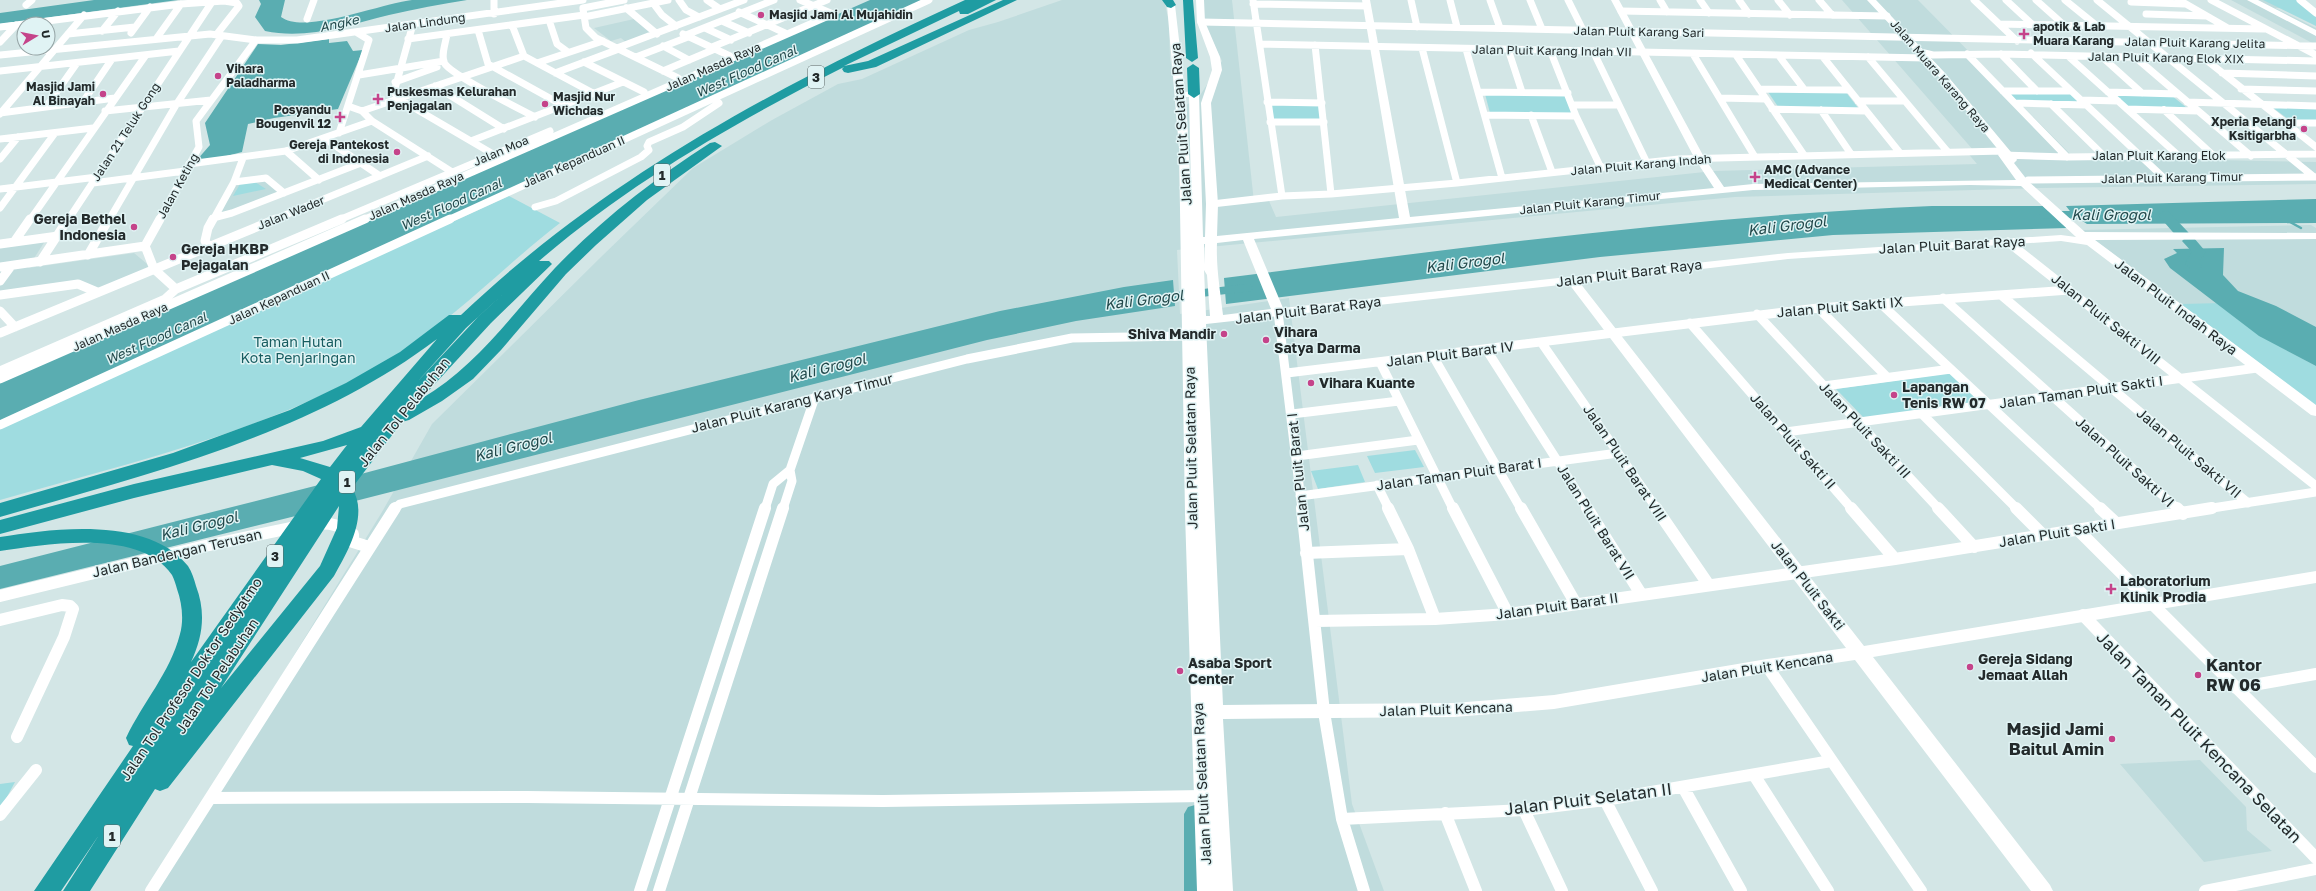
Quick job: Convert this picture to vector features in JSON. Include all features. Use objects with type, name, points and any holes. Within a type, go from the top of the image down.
[{"type":"highway","name":"Jalan Tol Profesor Doktor Sedyatmo","points":[[69,858],[273,559],[332,478],[402,388],[453,333],[510,276],[553,242],[635,182],[735,121],[871,48],[974,0]]},
{"type":"highway","name":"3","points":[[734,131],[793,97],[939,24],[991,0]]},
{"type":"highway","points":[[939,24],[950,22],[1008,0]]},
{"type":"highway","points":[[848,69],[872,64],[1012,0]]},
{"type":"highway","points":[[1188,0],[1194,94]]},
{"type":"highway","points":[[0,527],[134,492],[327,446],[400,418],[437,397],[467,375],[489,354],[559,274],[588,246],[659,184],[734,131]]},
{"type":"highway","name":"Jalan Tol Pelabuhan","points":[[76,891],[186,721],[350,478],[420,389],[469,335],[538,269],[593,224],[674,168],[734,131]]},
{"type":"highway","points":[[0,510],[223,443],[256,431],[327,399],[441,330],[493,287],[510,276]]},
{"type":"highway","points":[[0,520],[146,481],[220,465],[263,459],[310,465],[326,472],[338,480],[350,500],[347,531],[327,571],[189,743],[76,891]]},
{"type":"highway","points":[[0,544],[47,537],[82,536],[136,542],[166,556],[177,566],[186,581],[192,610],[191,632],[183,653],[154,709],[121,764],[69,858],[47,891]]},
{"type":"street","points":[[26,6],[32,0]]},
{"type":"street","points":[[307,19],[314,0]]},
{"type":"street","points":[[494,0],[494,14]]},
{"type":"street","points":[[408,39],[549,20],[583,8],[624,0]]},
{"type":"street","points":[[583,8],[626,8],[668,0]]},
{"type":"street","points":[[679,0],[686,10],[699,17]]},
{"type":"street","points":[[707,0],[723,8],[742,13],[785,33]]},
{"type":"street","points":[[555,73],[744,0]]},
{"type":"street","points":[[636,57],[774,0]]},
{"type":"street","points":[[800,0],[832,14]]},
{"type":"street","points":[[663,71],[731,40],[827,0]]},
{"type":"street","name":"Jalan Kepanduan II","points":[[535,207],[556,201],[640,157],[649,150],[646,146],[650,142],[682,126],[717,103],[774,79],[806,60],[870,34],[897,18],[933,0]]},
{"type":"street","name":"Jalan Kepanduan II","points":[[0,424],[933,0]]},
{"type":"street","points":[[1200,0],[1201,22],[1215,57],[1217,70],[1206,98],[1212,204],[1211,240],[1203,274]]},
{"type":"street","points":[[1411,0],[1417,27]]},
{"type":"street","points":[[1450,0],[1457,28]]},
{"type":"street","points":[[1490,0],[1500,28]]},
{"type":"street","points":[[1530,0],[1542,29]]},
{"type":"street","points":[[1568,0],[1583,30]]},
{"type":"street","points":[[1615,0],[1644,52]]},
{"type":"street","points":[[1660,0],[1667,12]]},
{"type":"street","points":[[1700,0],[1709,13]]},
{"type":"street","points":[[1739,0],[1750,14]]},
{"type":"street","points":[[1778,0],[1790,14]]},
{"type":"street","points":[[1819,0],[1832,15]]},
{"type":"street","name":"Jalan Muara Karang Raya","points":[[1872,0],[1923,55],[2005,154],[2024,181],[2039,196]]},
{"type":"street","points":[[1974,0],[2164,178]]},
{"type":"street","points":[[2006,0],[2033,24]]},
{"type":"street","points":[[2036,0],[2064,25]]},
{"type":"street","points":[[2066,0],[2097,26]]},
{"type":"street","points":[[2096,0],[2315,176]]},
{"type":"street","points":[[2211,0],[2316,55]]},
{"type":"street","points":[[2252,0],[2316,33]]},
{"type":"street","points":[[2260,0],[2316,28]]},
{"type":"street","points":[[2300,0],[2316,13]]},
{"type":"street","points":[[56,21],[84,15],[181,4],[233,1],[239,6],[219,35],[177,103],[88,255]]},
{"type":"street","points":[[2129,1],[2163,27]]},
{"type":"street","points":[[2129,1],[2182,2],[2230,28]]},
{"type":"street","name":"Jalan 21 Teluk Gong","points":[[40,262],[212,2]]},
{"type":"street","name":"Jalan Pluit Selatan Raya","points":[[1170,2],[1180,95],[1203,274],[1202,305],[1189,336],[1214,712],[1223,891]]},
{"type":"street","points":[[1282,196],[1253,2],[1367,3],[1405,222]]},
{"type":"street","points":[[653,3],[673,27],[687,36],[730,56]]},
{"type":"street","points":[[156,39],[181,4]]},
{"type":"street","points":[[123,42],[150,7]]},
{"type":"street","points":[[583,8],[590,33],[618,49],[678,78]]},
{"type":"street","name":"Jalan Lindung","points":[[56,50],[189,36],[219,35],[256,40],[297,40],[494,14],[583,8]]},
{"type":"street","points":[[626,8],[657,34]]},
{"type":"street","points":[[102,31],[118,11]]},
{"type":"street","points":[[1621,11],[1887,16]]},
{"type":"street","name":"Jalan Moa","points":[[0,371],[165,299],[174,293],[176,289],[493,154],[832,14]]},
{"type":"street","name":"Jalan Masda Raya","points":[[0,379],[832,14]]},
{"type":"street","points":[[2146,14],[2206,16]]},
{"type":"street","points":[[56,49],[84,15]]},
{"type":"street","points":[[549,20],[557,44],[568,52]]},
{"type":"street","points":[[722,21],[749,33]]},
{"type":"street","name":"Jalan Pluit Karang Sari","points":[[1201,22],[1906,37]]},
{"type":"street","points":[[412,24],[395,82],[394,92],[399,99],[493,154]]},
{"type":"street","points":[[2000,24],[2264,29]]},
{"type":"street","points":[[0,27],[16,25]]},
{"type":"street","points":[[0,42],[16,25]]},
{"type":"street","points":[[512,25],[524,56],[593,93]]},
{"type":"street","points":[[68,34],[135,27]]},
{"type":"street","points":[[339,133],[359,75],[369,40],[392,28]]},
{"type":"street","points":[[705,28],[731,40]]},
{"type":"street","points":[[478,30],[488,64],[564,106]]},
{"type":"street","points":[[356,32],[369,40]]},
{"type":"street","points":[[447,34],[443,57],[444,62],[457,74],[535,117]]},
{"type":"street","name":"Jalan Pluit Karang Jelita","points":[[1906,37],[2316,46]]},
{"type":"street","name":"Jalan Keting","points":[[145,246],[199,143],[195,127],[196,121],[256,40]]},
{"type":"street","points":[[537,63],[603,41]]},
{"type":"street","name":"Jalan Pluit Karang Indah VII","points":[[1260,44],[1644,52],[1700,159],[1721,190]]},
{"type":"street","points":[[1315,45],[1331,194]]},
{"type":"street","points":[[663,46],[689,60]]},
{"type":"street","points":[[1422,48],[1457,183]]},
{"type":"street","points":[[1466,49],[1502,178]]},
{"type":"street","points":[[1508,49],[1522,92]]},
{"type":"street","points":[[1550,50],[1573,105],[1576,116],[1601,168]]},
{"type":"street","points":[[1,72],[40,66],[179,51]]},
{"type":"street","points":[[1593,51],[1647,162]]},
{"type":"street","name":"Jalan Lindung","points":[[0,55],[16,52]]},
{"type":"street","name":"Jalan Pluit Karang Elok XIX","points":[[1644,52],[1868,57],[2001,54],[2316,61]]},
{"type":"street","points":[[1693,54],[1755,157]]},
{"type":"street","points":[[1967,54],[2067,157]]},
{"type":"street","points":[[2001,54],[2037,91]]},
{"type":"street","points":[[14,242],[105,111],[146,55]]},
{"type":"street","points":[[1736,55],[1804,156]]},
{"type":"street","points":[[0,113],[49,56]]},
{"type":"street","points":[[362,111],[524,56]]},
{"type":"street","points":[[1779,56],[1804,89]]},
{"type":"street","points":[[1823,56],[1900,153]]},
{"type":"street","points":[[2068,56],[2179,156]]},
{"type":"street","points":[[2101,56],[2142,93]]},
{"type":"street","points":[[1868,57],[1904,102],[1947,151]]},
{"type":"street","points":[[2135,57],[2251,156]]},
{"type":"street","points":[[83,102],[112,59]]},
{"type":"street","points":[[2205,59],[2316,147]]},
{"type":"street","points":[[359,75],[444,62]]},
{"type":"street","points":[[395,82],[444,62]]},
{"type":"street","points":[[584,62],[644,92]]},
{"type":"street","points":[[46,107],[77,63]]},
{"type":"street","points":[[2222,73],[2316,76]]},
{"type":"street","points":[[471,141],[623,82]]},
{"type":"street","points":[[435,86],[504,129]]},
{"type":"street","points":[[2242,88],[2316,91]]},
{"type":"street","points":[[1759,89],[1849,90]]},
{"type":"street","points":[[2003,91],[2071,92]]},
{"type":"street","points":[[1478,92],[1568,93]]},
{"type":"street","points":[[2108,92],[2178,94]]},
{"type":"street","points":[[1180,95],[1194,94]]},
{"type":"street","name":"Jalan Pluit Selatan Raya","points":[[1194,94],[1198,241],[1203,274]]},
{"type":"street","points":[[0,113],[115,98]]},
{"type":"street","points":[[1720,98],[1766,99]]},
{"type":"street","points":[[105,111],[211,100]]},
{"type":"street","points":[[1858,101],[1904,102]]},
{"type":"street","points":[[2015,103],[2051,104],[2118,101]]},
{"type":"street","points":[[1268,102],[1322,103]]},
{"type":"street","points":[[2187,102],[2316,106]]},
{"type":"street","points":[[2051,104],[2105,157]]},
{"type":"street","points":[[1573,105],[1618,105]]},
{"type":"street","points":[[348,106],[362,111],[372,121],[452,172]]},
{"type":"street","points":[[1772,109],[1866,111]]},
{"type":"street","points":[[2127,109],[2198,111]]},
{"type":"street","points":[[1821,110],[1851,154]]},
{"type":"street","points":[[2164,110],[2214,156]]},
{"type":"street","points":[[1485,115],[1576,116]]},
{"type":"street","points":[[1531,115],[1552,172]]},
{"type":"street","points":[[0,189],[56,182],[134,178],[286,151],[372,121]]},
{"type":"street","points":[[1270,122],[1324,122]]},
{"type":"street","points":[[2284,123],[2316,123]]},
{"type":"street","points":[[0,139],[93,128]]},
{"type":"street","points":[[0,208],[55,133]]},
{"type":"street","points":[[0,159],[18,137]]},
{"type":"street","points":[[324,138],[380,176]]},
{"type":"street","points":[[2306,140],[2316,140]]},
{"type":"street","points":[[286,151],[319,180]]},
{"type":"street","name":"Jalan Pluit Karang Indah","points":[[1212,204],[1282,196],[1331,194],[1457,183],[1647,162],[1947,151],[2005,154]]},
{"type":"street","name":"Jalan Pluit Karang Elok","points":[[2005,154],[2067,157],[2251,156],[2316,154]]},
{"type":"street","name":"Jalan Wader","points":[[0,333],[428,156]]},
{"type":"street","points":[[209,247],[205,241],[206,233],[234,182],[243,158]]},
{"type":"street","points":[[213,218],[319,180],[360,163]]},
{"type":"street","name":"Jalan Pluit Karang Timur","points":[[1198,241],[1721,190],[1970,182],[2315,176]]},
{"type":"street","points":[[234,182],[266,178],[284,193]]},
{"type":"street","name":"Jalan Pluit Indah Raya","points":[[2039,196],[2083,236],[2316,412]]},
{"type":"street","points":[[0,244],[58,236]]},
{"type":"street","name":"Jalan Pluit Barat Raya","points":[[2083,236],[2097,243],[2116,239]]},
{"type":"street","name":"Jalan Pluit Barat Raya","points":[[1208,321],[1823,252],[2008,242],[2083,236],[2116,239],[2316,237]]},
{"type":"street","name":"Jalan Pluit Barat I","points":[[1247,237],[1278,312],[1288,373],[1324,712],[1342,819],[1364,891]]},
{"type":"street","name":"Jalan Pluit Sakti VIII","points":[[2008,242],[2316,486]]},
{"type":"street","points":[[0,267],[145,246],[154,269],[176,289]]},
{"type":"street","points":[[0,282],[11,266]]},
{"type":"street","name":"Jalan Pluit Sakti","points":[[1572,280],[2043,891]]},
{"type":"street","points":[[0,295],[78,284],[98,292]]},
{"type":"street","name":"Jalan Pluit Sakti IX","points":[[1612,333],[1757,314],[1818,308],[2069,290]]},
{"type":"street","name":"Jalan Pluit Sakti VII","points":[[2001,295],[2248,503]]},
{"type":"street","name":"Jalan Pluit Sakti VI","points":[[1943,298],[2183,514]]},
{"type":"street","points":[[1880,303],[2116,523]]},
{"type":"street","points":[[1202,305],[1208,321]]},
{"type":"street","name":"Jalan Pluit Selatan Raya","points":[[1202,305],[1208,321],[1197,444],[1203,796],[1207,891]]},
{"type":"street","points":[[1818,308],[1887,377]]},
{"type":"street","points":[[0,311],[15,327]]},
{"type":"street","name":"Jalan Pluit Sakti III","points":[[1757,314],[1974,547]]},
{"type":"street","name":"Jalan Pluit Sakti II","points":[[1690,323],[1895,559]]},
{"type":"street","name":"Jalan Pluit Barat IV","points":[[1288,373],[1612,333]]},
{"type":"street","name":"Jalan Pluit Karang Karya Timur","points":[[359,542],[400,504],[967,359],[1072,338],[1189,336]]},
{"type":"street","name":"Jalan Pluit Barat VIII","points":[[1541,342],[1708,584]]},
{"type":"street","name":"Jalan Pluit Barat VII","points":[[1486,349],[1641,594]]},
{"type":"street","points":[[1433,356],[1576,604]]},
{"type":"street","points":[[1380,362],[1436,476],[1508,614]]},
{"type":"street","name":"Jalan Taman Pluit Sakti I","points":[[1786,432],[2257,368]]},
{"type":"street","points":[[1824,386],[1951,369]]},
{"type":"street","points":[[659,891],[792,481],[790,470],[815,397]]},
{"type":"street","points":[[1292,414],[1399,401]]},
{"type":"street","points":[[1922,414],[2043,535]]},
{"type":"street","points":[[1297,456],[1418,440]]},
{"type":"street","name":"Jalan Taman Pluit Barat I","points":[[1300,496],[1436,476],[1618,453]]},
{"type":"street","points":[[640,891],[773,484],[790,470]]},
{"type":"street","points":[[1377,485],[1408,550],[1435,619]]},
{"type":"street","name":"Jalan Pluit Sakti I","points":[[1798,572],[1974,547],[2077,529],[2183,514],[2316,492]]},
{"type":"street","name":"Jalan Bandengan Terusan","points":[[0,596],[280,529],[329,522],[359,542]]},
{"type":"street","points":[[2077,529],[2316,767]]},
{"type":"street","points":[[150,891],[211,798],[359,542]]},
{"type":"street","points":[[1306,553],[1408,550]]},
{"type":"street","name":"Jalan Pluit Barat II","points":[[1314,621],[1435,619],[1508,614],[1798,572]]},
{"type":"street","name":"Jalan Pluit Kencana","points":[[1214,712],[1454,710],[1554,702],[2316,577]]},
{"type":"street","points":[[0,620],[64,607],[72,607],[73,613],[64,637],[17,737]]},
{"type":"street","points":[[0,625],[64,607]]},
{"type":"street","name":"Jalan Taman Pluit Kencana Selatan","points":[[2083,615],[2316,858]]},
{"type":"street","points":[[1767,666],[1921,891]]},
{"type":"street","points":[[2236,688],[2315,676]]},
{"type":"street","name":"Jalan Pluit Selatan II","points":[[1342,819],[1524,810],[1604,800],[1831,761]]},
{"type":"street","points":[[0,815],[36,770]]},
{"type":"street","points":[[1754,775],[1828,891]]},
{"type":"street","points":[[1683,787],[1741,891]]},
{"type":"street","points":[[211,798],[343,796],[899,801],[1203,796]]},
{"type":"street","points":[[1604,800],[1652,891]]},
{"type":"street","points":[[1524,810],[1562,891]]},
{"type":"street","points":[[1445,813],[1476,891]]},
{"type":"street","points":[[2205,891],[2316,869]]},
{"type":"shaded area","points":[[1062,0],[1164,0],[1169,22],[1170,59],[1180,109],[1199,97],[1222,61],[1204,23],[1204,0],[1232,0],[1254,202],[1269,201],[1276,217],[1714,171],[1977,164],[1966,151],[1974,151],[1842,0],[1918,0],[2073,157],[2316,162],[2316,184],[2041,188],[1735,197],[1177,250],[1180,314],[1289,298],[1352,804],[1384,891],[149,891],[382,512],[432,424],[602,256],[693,168],[772,120],[838,84],[862,79],[969,30],[998,22]]},
{"type":"shaded area","points":[[2231,0],[2300,0],[2310,8],[2275,8],[2316,28],[2316,45]]},
{"type":"shaded area","points":[[634,19],[656,36],[628,44],[621,38],[611,41],[594,28]]},
{"type":"shaded area","points":[[264,179],[282,194],[220,216],[235,183]]},
{"type":"shaded area","points":[[2311,225],[2316,228],[2316,404],[2081,230]]},
{"type":"shaded area","points":[[45,241],[28,268],[134,253],[152,268],[97,290],[82,281],[0,293],[0,247]]},
{"type":"shaded area","points":[[2200,760],[2246,807],[2247,830],[2272,851],[2204,862],[2120,764]]},
{"type":"green space","points":[[2263,0],[2296,0],[2316,17],[2316,26]]},
{"type":"green space","points":[[1766,89],[1845,91],[1862,113],[1781,111]]},
{"type":"green space","points":[[2007,92],[2071,93],[2086,107],[2021,106]]},
{"type":"green space","points":[[2110,93],[2171,95],[2187,108],[2126,107]]},
{"type":"green space","points":[[1485,94],[1568,96],[1576,115],[1490,113]]},
{"type":"green space","points":[[1272,105],[1322,106],[1324,123],[1273,122]]},
{"type":"green space","points":[[2272,107],[2316,108],[2316,123],[2292,122]]},
{"type":"green space","points":[[255,182],[266,189],[233,196],[240,184]]},
{"type":"green space","name":"Taman Hutan Kota Penjaringan","points":[[509,196],[560,223],[539,239],[460,308],[396,355],[350,381],[303,404],[254,424],[153,457],[0,500],[0,429]]},
{"type":"green space","points":[[2223,303],[2286,350],[2316,366],[2316,406],[2181,304]]},
{"type":"green space","points":[[1950,373],[1981,402],[1865,419],[1836,389]]},
{"type":"green space","points":[[1415,450],[1424,467],[1375,473],[1367,456]]},
{"type":"green space","points":[[1358,465],[1365,482],[1318,489],[1311,471]]},
{"type":"green space","points":[[15,782],[0,810],[0,784]]},
{"type":"water","points":[[94,0],[178,0],[56,16],[16,16],[16,22],[0,24],[0,13]]},
{"type":"water","name":"Angke","points":[[259,0],[285,0],[281,17],[292,22],[307,22],[325,20],[412,0],[467,0],[389,15],[343,27],[312,33],[296,34],[265,31],[255,17],[261,4]]},
{"type":"water","name":"West Flood Canal","points":[[870,0],[926,0],[0,422],[0,383]]},
{"type":"water","points":[[329,39],[329,43],[347,41],[353,51],[363,50],[338,109],[274,118],[248,124],[242,152],[215,159],[196,161],[210,145],[205,123],[258,44],[281,45]]},
{"type":"water","points":[[2316,199],[2316,223],[2087,224],[2073,215],[2066,206]]},
{"type":"water","points":[[1932,206],[2043,206],[2067,228],[1833,235],[1600,257],[1226,304],[1224,278],[1578,234],[1666,225],[1755,217]]},
{"type":"water","points":[[2224,248],[2223,275],[2238,291],[2276,306],[2316,327],[2316,366],[2259,336],[2170,268],[2164,259],[2177,253],[2173,249]]},
{"type":"water","points":[[1173,280],[1175,306],[1076,321],[987,340],[324,509],[0,589],[0,566],[346,478],[639,400],[1000,311],[1124,287]]},
{"type":"waterway","name":"Kali Grogol","points":[[2045,215],[2094,215]]},
{"type":"waterway","points":[[2164,215],[2183,235]]},
{"type":"waterway","points":[[2290,222],[2301,228]]},
{"type":"waterway","points":[[2189,241],[2199,252],[2192,263],[2195,266]]},
{"type":"waterway","name":"Kali Grogol","points":[[1152,299],[1246,288]]},
{"type":"waterway","points":[[1195,814],[1195,891]]},
{"type":"place","name":"Masjid Jami Al Mujahidin","points":[[761,15]]},
{"type":"place","name":"apotik & Lab Muara Karang","points":[[2024,34]]},
{"type":"place","name":"Vihara Paladharma","points":[[218,76]]},
{"type":"place","name":"Masjid Jami Al Binayah","points":[[103,94]]},
{"type":"place","name":"Puskesmas Kelurahan Penjagalan","points":[[378,99]]},
{"type":"place","name":"Masjid Nur Wichdas","points":[[545,104]]},
{"type":"place","name":"Posyandu Bougenvil 12","points":[[340,117]]},
{"type":"place","name":"Xperia Pelangi Ksitigarbha","points":[[2304,129]]},
{"type":"place","name":"Gereja Pantekost di Indonesia","points":[[397,152]]},
{"type":"place","name":"AMC (Advance Medical Center)","points":[[1755,177]]},
{"type":"place","name":"Gereja Bethel Indonesia","points":[[134,227]]},
{"type":"place","name":"Gereja HKBP Pejagalan","points":[[173,257]]},
{"type":"place","name":"Shiva Mandir","points":[[1224,334]]},
{"type":"place","name":"Vihara Satya Darma","points":[[1266,340]]},
{"type":"place","name":"Vihara Kuante","points":[[1311,383]]},
{"type":"place","name":"Lapangan Tenis RW 07","points":[[1894,395]]},
{"type":"place","name":"Laboratorium Klinik Prodia","points":[[2111,589]]},
{"type":"place","name":"Gereja Sidang Jemaat Allah","points":[[1970,667]]},
{"type":"place","name":"Asaba Sport Center","points":[[1180,671]]},
{"type":"place","name":"Kantor RW 06","points":[[2198,675]]},
{"type":"place","name":"Masjid Jami Baitul Amin","points":[[2112,739]]}]
